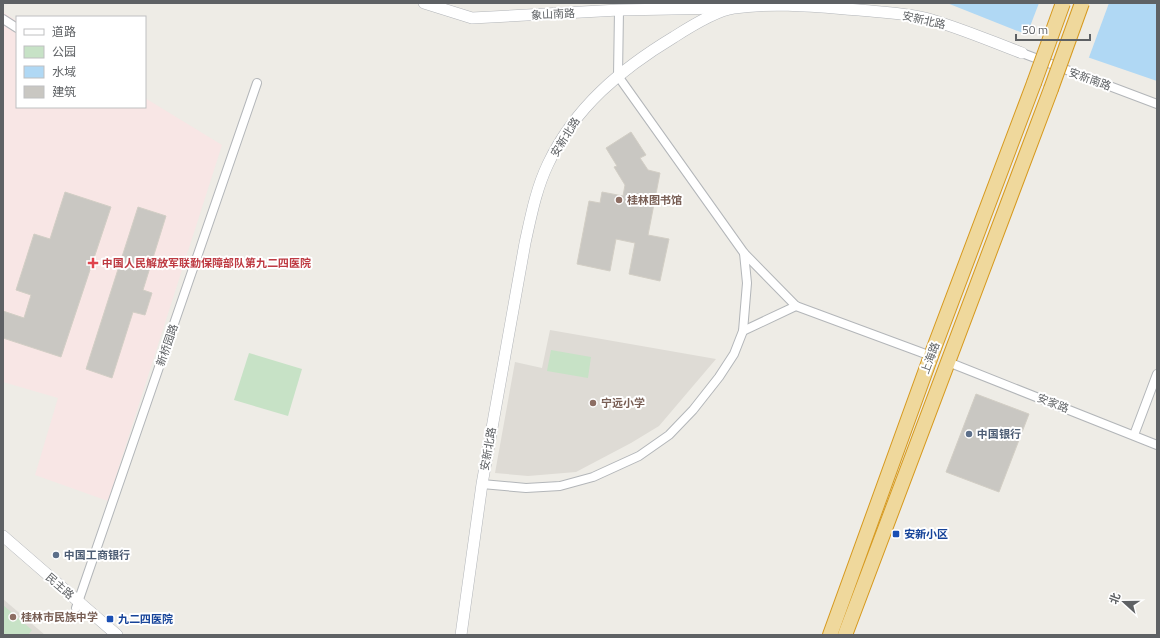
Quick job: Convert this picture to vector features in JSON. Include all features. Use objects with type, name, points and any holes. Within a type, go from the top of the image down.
[{"type":"highway","name":"上海路","points":[[830,635],[931,356],[1063,3]]},
{"type":"highway","name":"上海路","points":[[845,635],[1082,3]]},
{"type":"street","name":"象山南路","points":[[424,3],[472,18],[619,10],[732,8]]},
{"type":"street","name":"安新北路","points":[[461,635],[482,484],[525,243],[538,191],[547,165],[561,140],[578,116],[597,94],[641,58],[691,27],[732,8],[806,6],[890,13],[923,18],[956,28],[1022,53]]},
{"type":"street","points":[[619,10],[618,76],[744,253],[796,306],[931,356]]},
{"type":"street","points":[[3,19],[16,27]]},
{"type":"street","name":"安新南路","points":[[1022,53],[1157,104]]},
{"type":"street","name":"新桥园路","points":[[77,604],[257,83]]},
{"type":"street","points":[[482,484],[526,488],[560,486],[593,477],[638,456],[669,435],[693,410],[719,377],[734,354],[743,331],[747,283],[744,253]]},
{"type":"street","points":[[743,331],[796,306]]},
{"type":"street","name":"安家路","points":[[948,362],[1157,445]]},
{"type":"street","points":[[1134,435],[1157,374]]},
{"type":"street","name":"民主路","points":[[3,536],[77,604],[108,635]]},
{"type":"street","name":"民主路","points":[[3,545],[118,635]]},
{"type":"shaded area","name":"中国人民解放军联勤保障部队第九二四医院","points":[[3,12],[16,20],[16,108],[146,108],[146,99],[222,145],[108,501],[35,475],[58,398],[3,382]]},
{"type":"shaded area","name":"宁远小学","points":[[550,330],[716,359],[659,426],[631,443],[576,472],[528,476],[495,473],[515,362],[542,368]]},
{"type":"shaded area","name":"桂林市民族中学","points":[[3,599],[45,635],[3,635]]},
{"type":"green space","points":[[551,350],[591,357],[588,378],[547,371]]},
{"type":"green space","points":[[249,353],[302,369],[288,416],[234,400]]},
{"type":"green space","name":"桂林市民族中学","points":[[3,605],[32,630],[28,635],[3,635]]},
{"type":"water","points":[[947,3],[1157,3],[1157,81],[1058,47]]},
{"type":"pier","points":[[1039,3],[1109,3],[1088,60],[1026,37]]},
{"type":"building","points":[[631,132],[646,155],[640,158],[648,170],[660,173],[648,235],[669,239],[660,281],[629,274],[635,243],[616,239],[610,271],[577,264],[589,201],[600,203],[602,192],[623,196],[625,185],[614,167],[617,166],[606,148]]},
{"type":"building","points":[[65,192],[111,207],[61,357],[3,338],[3,311],[24,318],[31,295],[16,290],[34,234],[50,239]]},
{"type":"building","points":[[138,207],[166,216],[143,290],[152,293],[145,315],[133,312],[112,378],[86,369]]},
{"type":"building","points":[[976,394],[1029,414],[999,492],[946,472]]},
{"type":"place","name":"桂林图书馆","points":[[619,200]]},
{"type":"place","name":"中国人民解放军联勤保障部队第九二四医院","points":[[93,263]]},
{"type":"place","name":"宁远小学","points":[[593,403]]},
{"type":"place","name":"中国银行","points":[[969,434]]},
{"type":"place","name":"安新小区","points":[[896,534]]},
{"type":"place","name":"中国工商银行","points":[[56,555]]},
{"type":"place","name":"桂林市民族中学","points":[[13,617]]},
{"type":"place","name":"九二四医院","points":[[110,619]]}]
